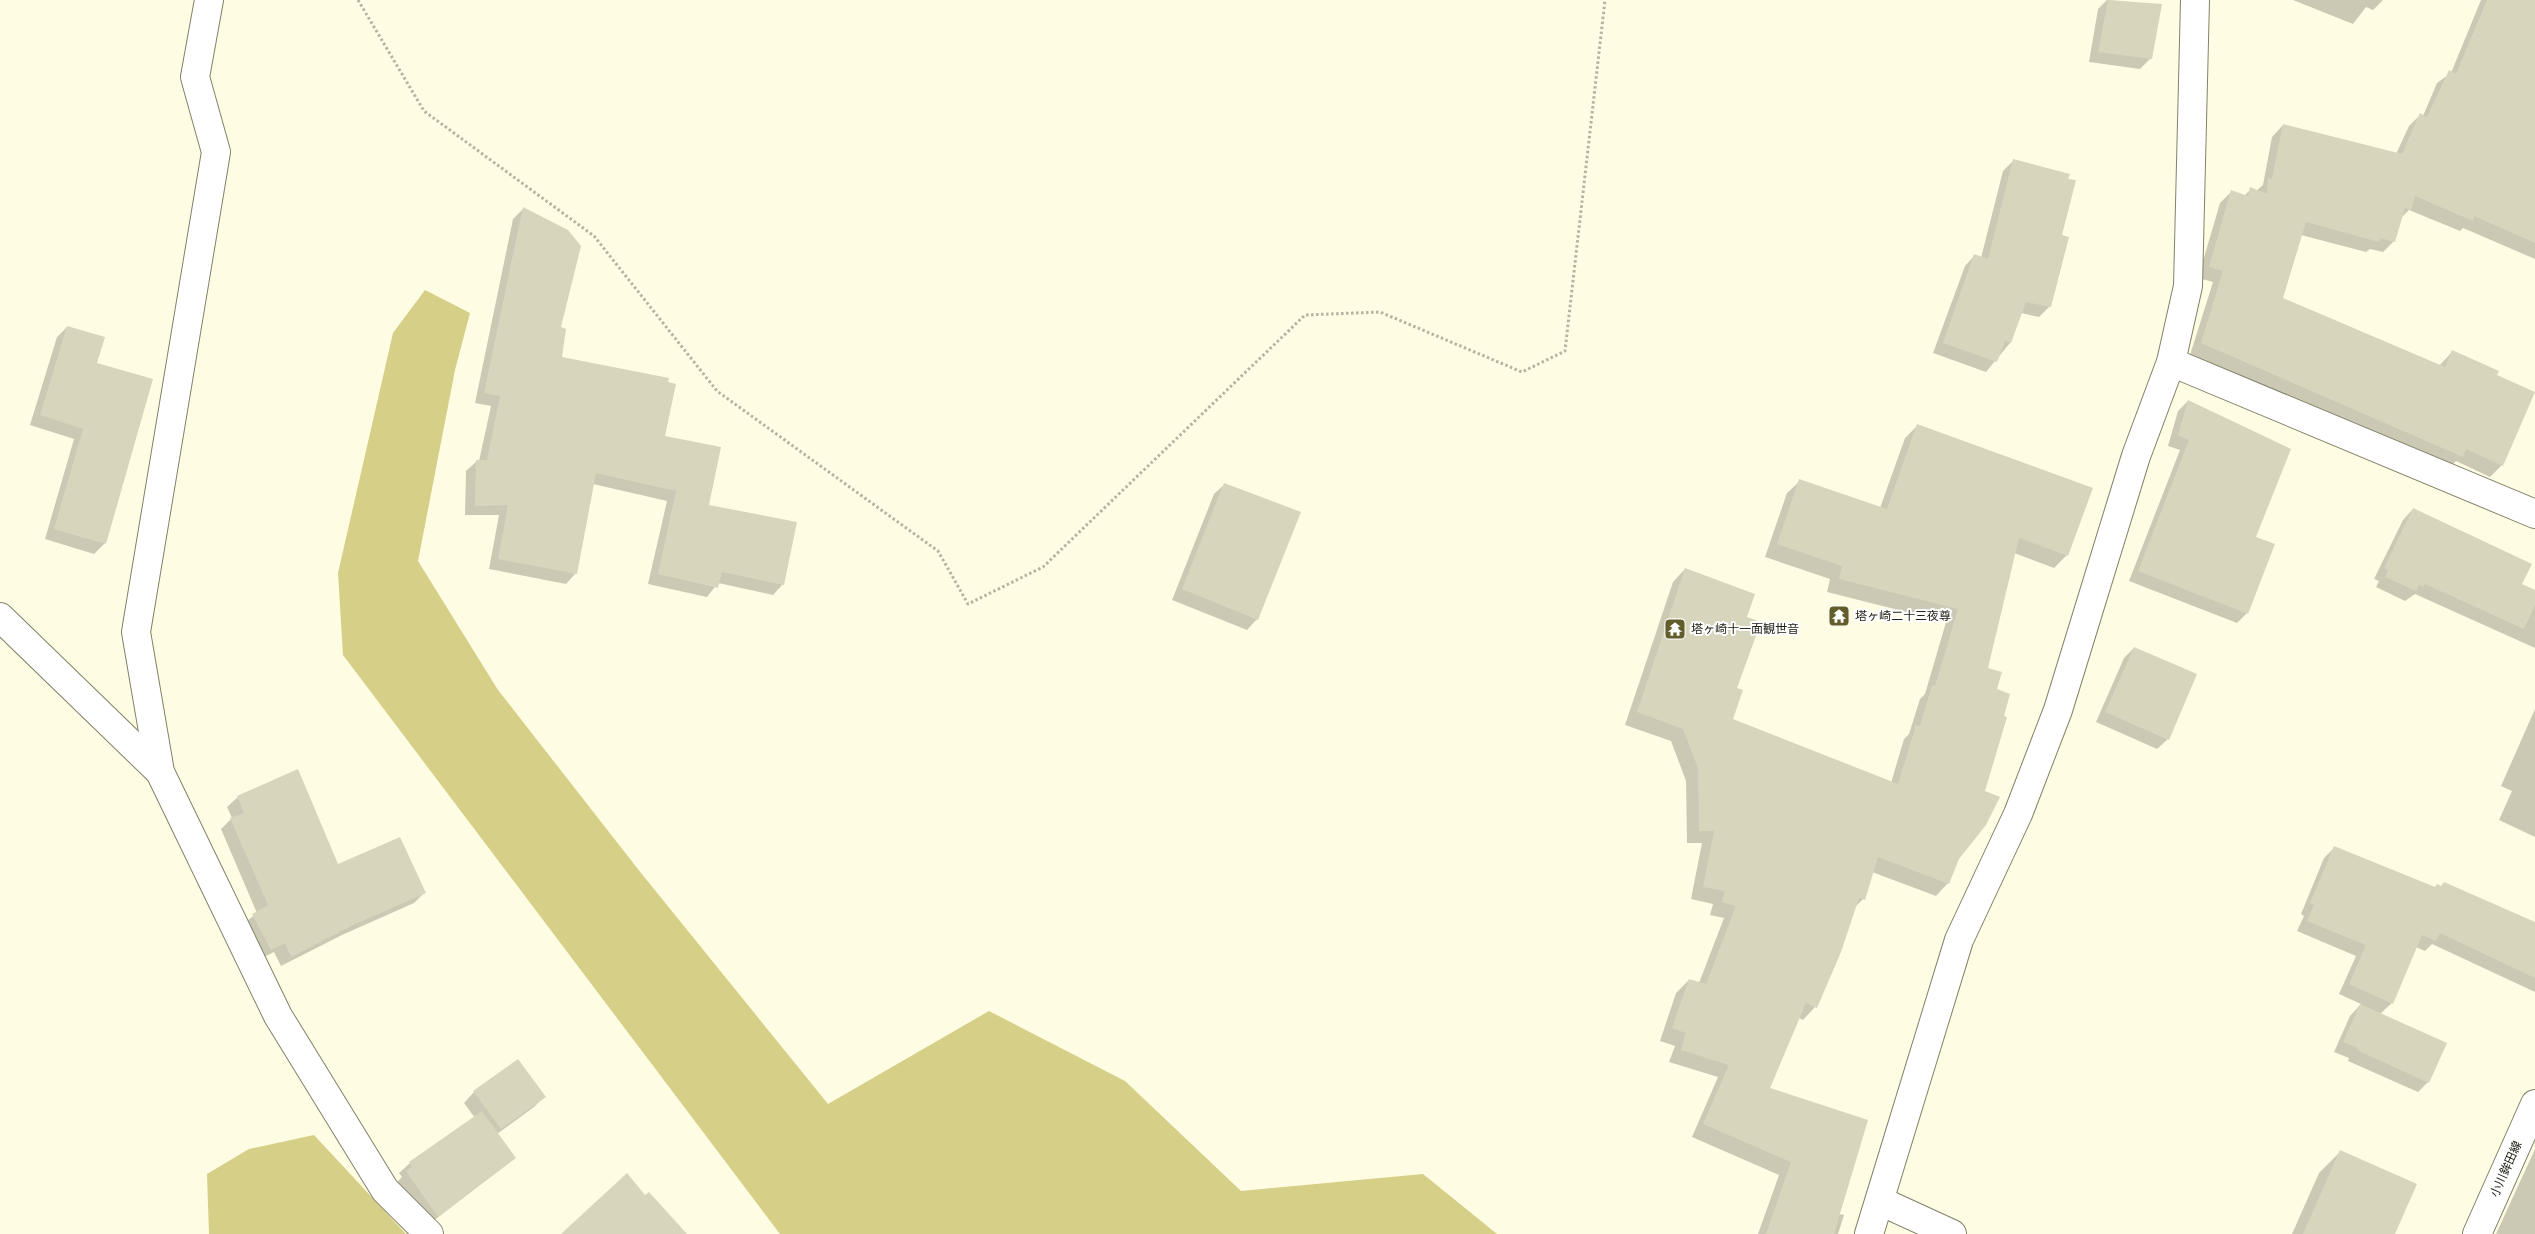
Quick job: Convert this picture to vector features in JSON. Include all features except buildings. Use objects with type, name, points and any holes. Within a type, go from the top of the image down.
[{"type":"street","points":[[209,0],[194,77],[216,152],[136,632],[160,772],[278,1016],[385,1190],[429,1234]]},
{"type":"street","points":[[1869,1234],[1959,940],[2018,814],[2058,710],[2136,456],[2171,362],[2188,286],[2195,0]]},
{"type":"street","points":[[2171,362],[2535,514]]},
{"type":"street","points":[[0,617],[160,772]]},
{"type":"street","name":"小川鉾田線","points":[[2477,1234],[2535,1104]]},
{"type":"street","points":[[1880,1201],[1952,1234]]},
{"type":"path","points":[[358,0],[424,111],[594,236],[717,392],[938,551],[968,604],[1043,567],[1305,315],[1380,312],[1522,372],[1565,351],[1605,0]]},
{"type":"shaded area","points":[[425,290],[470,313],[455,370],[418,561],[498,690],[641,873],[828,1104],[989,1011],[1125,1081],[1241,1191],[1423,1174],[1497,1234],[780,1234],[343,655],[338,573],[393,333]]},
{"type":"shaded area","points":[[314,1135],[406,1234],[209,1234],[207,1174],[249,1149]]},
{"type":"place","name":"塔ヶ崎二十三夜尊","points":[[1839,616]]},
{"type":"place","name":"塔ヶ崎十一面観世音","points":[[1675,629]]}]
